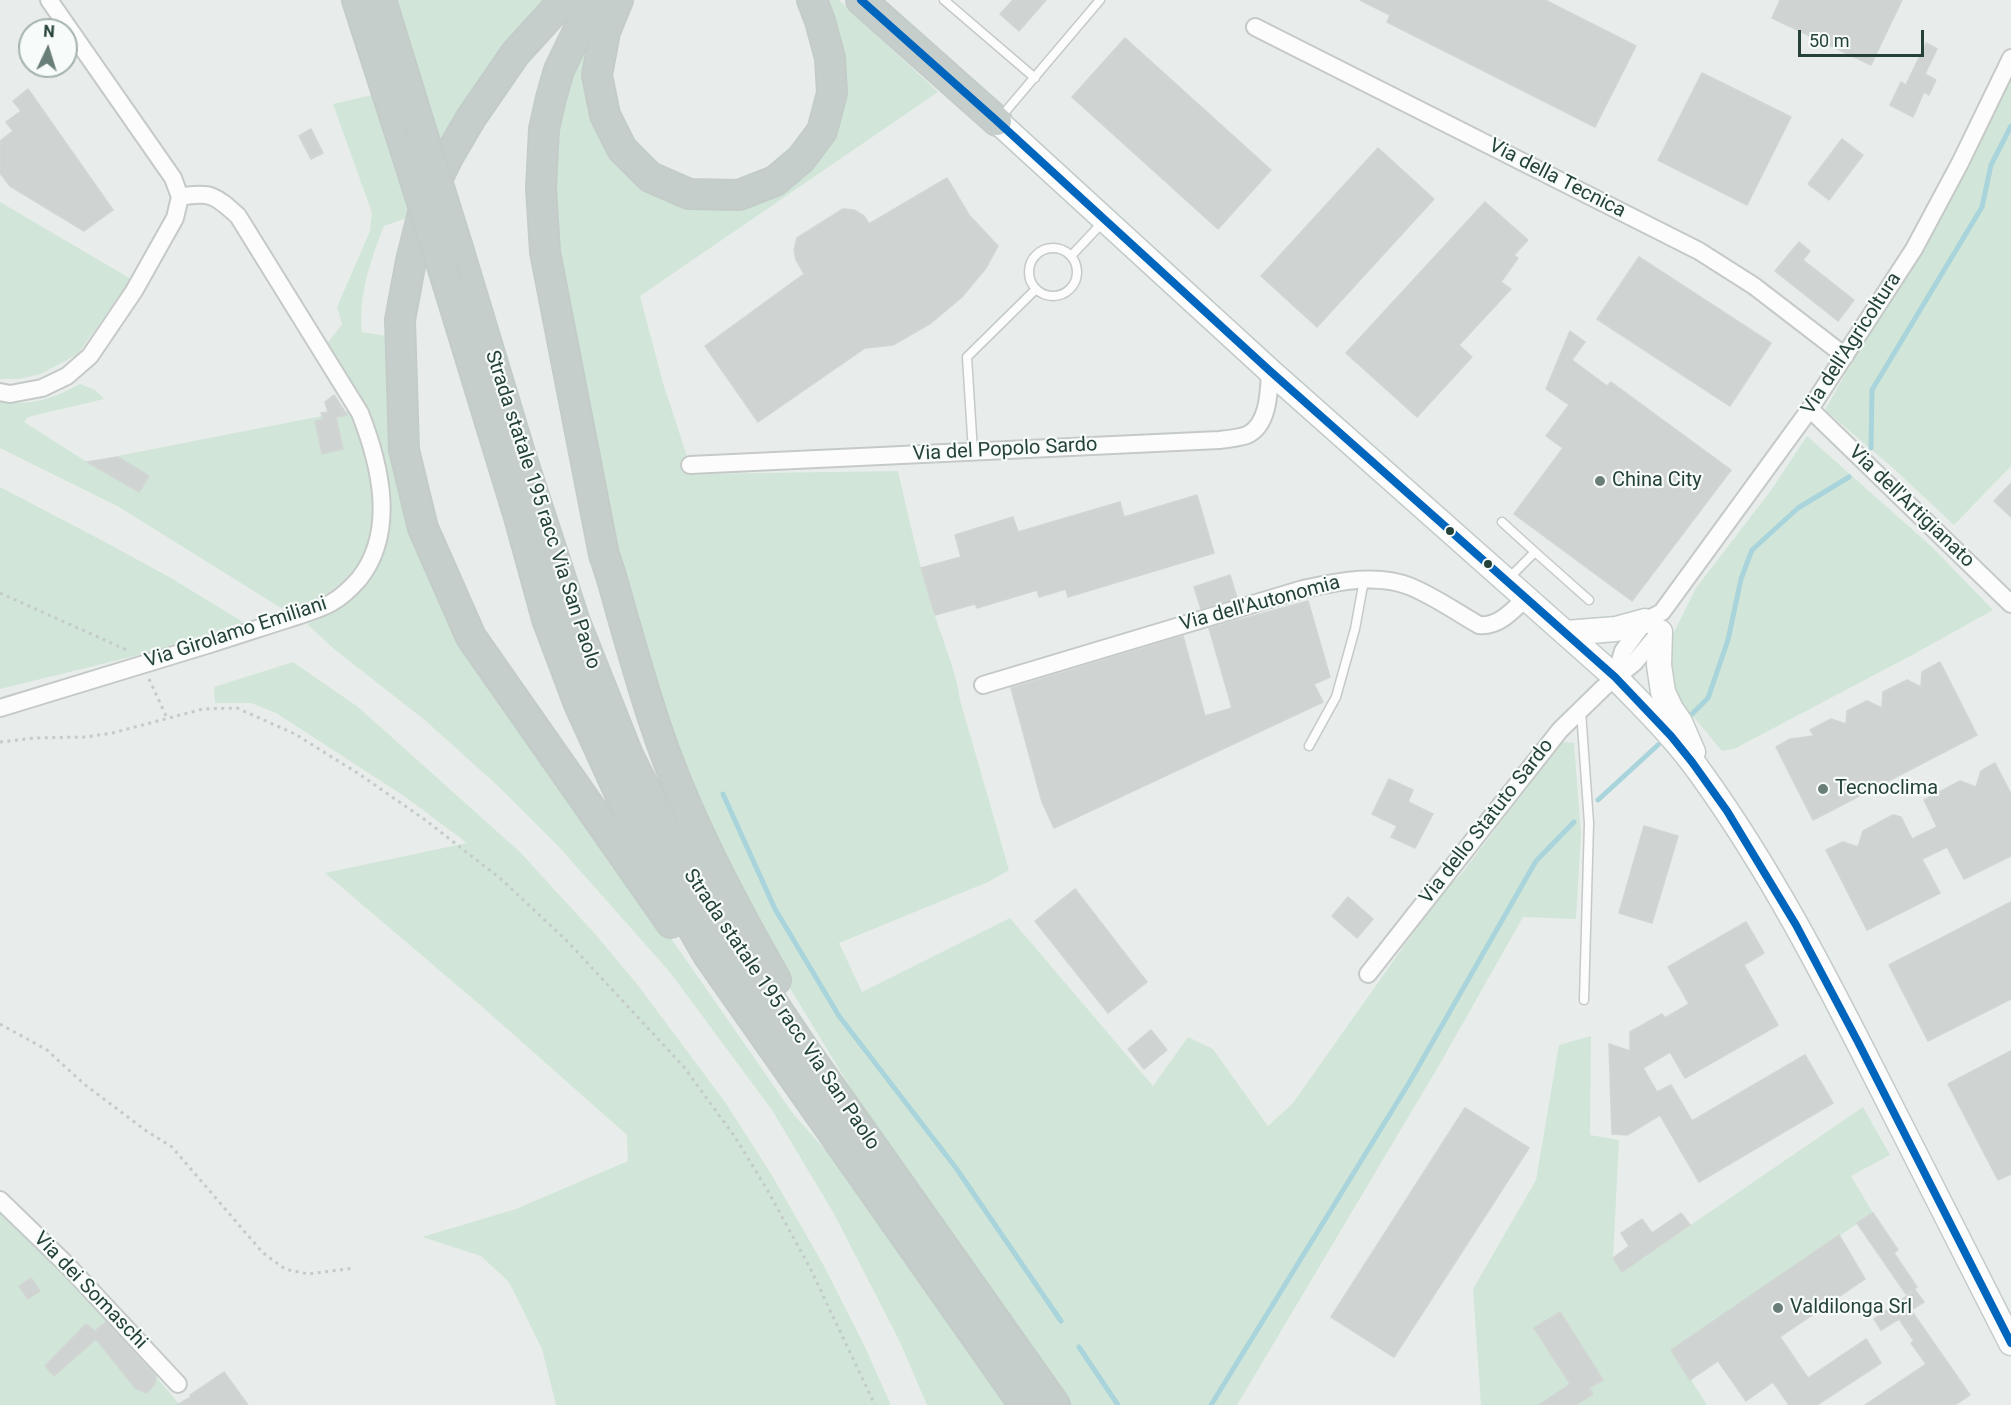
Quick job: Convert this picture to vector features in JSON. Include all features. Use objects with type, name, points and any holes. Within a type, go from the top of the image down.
[{"type":"highway","name":"Strada statale 195 racc Via San Paolo","points":[[357,0],[448,285],[519,517],[547,619],[579,704],[620,794],[655,863],[708,955],[906,1217],[1055,1405]]},
{"type":"highway","name":"Strada statale 195 racc Via San Paolo","points":[[381,0],[575,622],[628,755],[692,883],[805,1051],[1024,1405]]},
{"type":"highway","points":[[564,0],[515,54],[471,118],[447,159],[425,205],[400,320],[404,450],[423,528],[471,637],[682,939],[708,955]]},
{"type":"highway","points":[[597,0],[578,31],[559,70],[544,129],[541,188],[545,252],[604,555],[615,585],[657,731],[681,793],[746,926],[799,1020],[805,1051]]},
{"type":"highway","points":[[618,0],[604,32],[597,75],[605,115],[621,149],[650,177],[689,194],[739,195],[775,181],[801,159],[822,131],[832,93],[830,58],[812,0]]},
{"type":"highway","points":[[861,0],[997,121]]},
{"type":"highway","points":[[883,0],[928,59]]},
{"type":"main road","points":[[997,121],[1270,371],[1615,677],[1652,715],[1703,776],[1750,846],[1798,926],[1844,1012],[2011,1343]]},
{"type":"main road","points":[[1566,633],[1616,629],[1656,622],[1663,692],[1680,722],[1703,776]]},
{"type":"street","points":[[0,392],[10,394],[42,388],[67,376],[90,356],[145,273],[175,218],[180,197],[172,178],[49,0]]},
{"type":"street","name":"Via della Tecnica","points":[[1255,27],[1699,251],[1754,285],[1845,356]]},
{"type":"street","name":"Via dell'Agricoltura","points":[[1615,677],[1634,663],[1656,622],[1810,409],[1914,249],[1960,163],[2011,58]]},
{"type":"street","name":"Via Girolamo Emiliani","points":[[0,708],[255,630],[328,604],[349,590],[372,557],[378,537],[382,499],[380,473],[373,445],[360,413],[238,216],[219,198],[200,193],[180,197]]},
{"type":"street","name":"Via del Popolo Sardo","points":[[690,465],[1219,440],[1245,436],[1254,431],[1262,419],[1267,402],[1270,371]]},
{"type":"street","name":"Via dell'Artigianato","points":[[1810,409],[2011,604]]},
{"type":"street","name":"Via dell'Autonomia","points":[[983,686],[1303,589],[1346,580],[1388,581],[1408,585],[1479,625],[1488,626],[1496,623],[1526,598]]},
{"type":"street","name":"Via dello Statuto Sardo","points":[[1368,974],[1553,739],[1581,708],[1615,677]]},
{"type":"street","name":"Via dei Somaschi","points":[[0,1200],[68,1266],[178,1384]]},
{"type":"lane","points":[[944,0],[1035,78]]},
{"type":"lane","points":[[997,121],[1100,0]]},
{"type":"lane","points":[[1071,256],[1105,219]]},
{"type":"lane","points":[[1050,248],[1058,249],[1071,256],[1077,271],[1075,279],[1066,292],[1050,296],[1035,289],[1031,282],[1029,267],[1036,254],[1050,248]]},
{"type":"lane","points":[[973,452],[967,357],[1035,289]]},
{"type":"lane","points":[[1502,522],[1589,600]]},
{"type":"lane","points":[[1506,581],[1535,552]]},
{"type":"lane","points":[[1309,747],[1339,689],[1355,628],[1364,580]]},
{"type":"lane","points":[[1581,708],[1589,823],[1584,1000]]},
{"type":"path","points":[[0,593],[133,653]]},
{"type":"path","points":[[148,677],[167,718]]},
{"type":"path","points":[[0,742],[35,738],[86,737],[112,733],[203,709],[237,708],[295,734],[424,819],[501,879],[568,942],[684,1067],[735,1137],[768,1191],[810,1268],[875,1405]]},
{"type":"path","points":[[0,1024],[47,1050],[84,1084],[145,1130],[172,1147],[263,1253],[285,1269],[308,1274],[355,1268]]},
{"type":"green space","points":[[393,0],[546,0],[481,76],[463,104],[410,217],[384,226],[367,278],[362,305],[362,332],[387,336],[387,409],[410,522],[666,931],[794,1115],[864,1198],[887,1148],[782,975],[689,788],[622,583],[563,271],[558,225],[556,156],[559,133],[570,83],[584,54],[584,77],[615,158],[727,203],[828,139],[825,0],[839,0],[938,92],[640,296],[663,383],[686,453],[690,474],[898,471],[924,580],[953,668],[960,700],[1009,870],[988,882],[839,943],[862,992],[1010,918],[1153,1086],[1188,1037],[1213,1049],[1268,1126],[1293,1103],[1444,889],[1459,877],[1562,742],[1574,743],[1581,833],[1576,919],[1523,917],[1441,1062],[1237,1405],[927,1405],[898,1338],[833,1212],[772,1110],[669,971],[559,847],[499,787],[426,721],[334,649],[307,624],[339,607],[367,582],[384,536],[387,520],[387,471],[379,440],[362,403],[326,345],[342,324],[337,307],[370,231],[372,213],[333,104],[372,95],[398,180],[423,109]]},
{"type":"green space","points":[[2011,70],[2011,466],[1954,525],[1893,468],[1825,410],[1975,145]]},
{"type":"green space","points":[[0,202],[131,279],[78,354],[41,374],[19,379],[0,379]]},
{"type":"green space","points":[[80,384],[95,390],[104,399],[28,417],[24,422],[87,462],[352,410],[369,452],[374,476],[374,512],[367,545],[360,560],[339,585],[325,594],[305,603],[281,608],[119,507],[0,448],[0,402],[23,403],[42,400]]},
{"type":"green space","points":[[1807,436],[1932,547],[1993,610],[1734,749],[1722,751],[1677,697],[1670,671],[1670,640],[1696,588],[1772,489]]},
{"type":"green space","points":[[0,487],[171,578],[243,622],[151,652],[0,689]]},
{"type":"green space","points":[[293,662],[358,707],[520,852],[596,935],[637,984],[725,1102],[773,1177],[824,1266],[891,1405],[556,1405],[542,1349],[509,1282],[481,1256],[422,1237],[516,1209],[628,1161],[627,1135],[479,1004],[325,873],[467,843],[404,796],[276,713],[251,703],[215,703],[214,687]]},
{"type":"green space","points":[[1591,1036],[1590,1135],[1619,1140],[1613,1258],[1622,1272],[1863,1107],[1890,1155],[1851,1176],[1873,1213],[1672,1350],[1707,1405],[1481,1405],[1473,1289],[1536,1180],[1559,1045]]},
{"type":"green space","points":[[0,1206],[108,1320],[180,1405],[0,1405]]},
{"type":"building","points":[[1013,0],[1046,0],[1019,31],[1000,14]]},
{"type":"building","points":[[1360,0],[1545,0],[1636,46],[1595,127],[1387,22],[1390,15]]},
{"type":"building","points":[[1780,0],[1902,0],[1871,65],[1772,18]]},
{"type":"building","points":[[1125,38],[1271,170],[1218,229],[1072,97]]},
{"type":"building","points":[[1926,43],[1937,49],[1925,74],[1936,80],[1929,95],[1924,92],[1913,117],[1890,105],[1901,82],[1906,85]]},
{"type":"building","points":[[1702,73],[1791,117],[1747,205],[1658,160]]},
{"type":"building","points":[[28,89],[113,210],[84,231],[10,186],[0,173],[0,141],[13,131],[6,122],[21,111],[13,101]]},
{"type":"building","points":[[311,129],[323,153],[311,159],[299,136]]},
{"type":"building","points":[[1842,139],[1863,155],[1829,200],[1808,184]]},
{"type":"building","points":[[1378,148],[1434,199],[1317,327],[1261,276]]},
{"type":"building","points":[[947,178],[969,215],[998,246],[986,268],[962,297],[931,323],[893,345],[865,348],[758,422],[705,346],[804,274],[796,260],[794,250],[797,238],[843,209],[854,210],[864,216],[869,224]]},
{"type":"building","points":[[1485,202],[1528,240],[1514,255],[1518,258],[1501,282],[1511,289],[1459,345],[1472,357],[1417,417],[1346,353]]},
{"type":"building","points":[[1799,242],[1810,251],[1803,260],[1854,300],[1838,321],[1775,271]]},
{"type":"building","points":[[1639,257],[1771,343],[1730,406],[1597,319]]},
{"type":"building","name":"China City","points":[[1570,331],[1585,342],[1572,360],[1607,386],[1611,382],[1731,470],[1632,601],[1514,514],[1563,448],[1546,436],[1569,405],[1546,389]]},
{"type":"building","points":[[334,395],[347,415],[336,417],[343,449],[322,454],[315,421],[323,419],[321,413],[328,412],[325,402]]},
{"type":"building","points":[[118,457],[149,476],[139,492],[87,462]]},
{"type":"building","points":[[2011,483],[2011,517],[1994,501]]},
{"type":"building","points":[[1197,495],[1214,553],[1068,597],[1066,589],[1039,597],[1037,590],[977,608],[975,604],[935,615],[921,568],[961,557],[955,535],[1013,517],[1018,532],[1120,502],[1124,517]]},
{"type":"building","points":[[1230,575],[1237,598],[1201,609],[1194,587]]},
{"type":"building","points":[[1308,601],[1330,677],[1314,684],[1323,702],[1054,828],[1042,802],[1011,688],[1183,636],[1205,716],[1232,708],[1209,628]]},
{"type":"building","points":[[1940,662],[1977,735],[1813,820],[1776,747],[1790,739],[1814,736],[1810,730],[1831,719],[1846,724],[1847,711],[1867,701],[1882,708],[1883,692],[1907,680],[1921,687],[1922,672]]},
{"type":"building","points":[[1995,763],[2011,794],[2011,856],[1964,879],[1947,847],[1922,859],[1940,893],[1867,930],[1826,850],[1843,842],[1858,847],[1863,831],[1893,815],[1901,817],[1912,839],[1937,827],[1924,800],[1960,781],[1976,787],[1981,771]]},
{"type":"building","points":[[1389,779],[1413,790],[1408,802],[1433,814],[1415,848],[1391,837],[1397,826],[1372,814]]},
{"type":"building","points":[[1644,826],[1678,836],[1652,923],[1619,913]]},
{"type":"building","points":[[1075,889],[1147,982],[1108,1013],[1035,921]]},
{"type":"building","points":[[1348,897],[1373,919],[1357,938],[1332,916]]},
{"type":"building","points":[[2011,902],[2011,999],[1928,1041],[1889,965]]},
{"type":"building","points":[[1746,922],[1764,953],[1744,965],[1778,1025],[1685,1078],[1670,1052],[1643,1068],[1657,1092],[1671,1085],[1692,1121],[1805,1055],[1833,1103],[1699,1182],[1660,1115],[1627,1135],[1612,1134],[1609,1044],[1630,1051],[1630,1032],[1662,1014],[1665,1018],[1689,1004],[1668,967]]},
{"type":"building","points":[[1151,1030],[1167,1050],[1144,1069],[1128,1049]]},
{"type":"building","points":[[2011,1051],[2011,1174],[1998,1180],[1948,1084]]},
{"type":"building","points":[[1465,1108],[1529,1148],[1394,1357],[1331,1317]]},
{"type":"building","points":[[1681,1213],[1690,1225],[1622,1272],[1613,1258],[1629,1246],[1621,1233],[1642,1219],[1652,1233]]},
{"type":"building","points":[[1873,1213],[1898,1250],[1894,1253],[1917,1287],[1906,1294],[1857,1223]]},
{"type":"building","name":"Valdilonga Srl","points":[[1839,1235],[1865,1279],[1780,1337],[1808,1378],[1866,1339],[1881,1363],[1817,1405],[1789,1405],[1773,1382],[1746,1401],[1718,1361],[1690,1380],[1671,1350]]},
{"type":"building","points":[[31,1278],[40,1291],[28,1299],[19,1286]]},
{"type":"building","points":[[1915,1290],[1924,1302],[1911,1310],[1970,1395],[1955,1405],[1865,1405],[1926,1364],[1911,1343],[1914,1341],[1899,1319],[1881,1330],[1874,1319]]},
{"type":"building","points":[[1560,1312],[1603,1380],[1589,1388],[1593,1394],[1576,1405],[1539,1405],[1570,1384],[1534,1328]]},
{"type":"building","points":[[106,1322],[156,1376],[155,1384],[147,1393],[136,1389],[96,1339],[54,1376],[45,1366],[86,1324],[95,1331]]},
{"type":"building","points":[[224,1372],[248,1405],[177,1405],[191,1397],[190,1395]]},
{"type":"waterway","points":[[1871,448],[1872,390],[1982,207],[1991,165],[2011,126]]},
{"type":"waterway","points":[[1687,719],[1708,698],[1728,640],[1741,579],[1752,550],[1798,508],[1849,477]]},
{"type":"waterway","points":[[1598,800],[1658,745]]},
{"type":"waterway","points":[[723,794],[775,909],[839,1016],[956,1168],[1061,1321]]},
{"type":"waterway","points":[[1211,1405],[1409,1083],[1536,861],[1574,822]]},
{"type":"waterway","points":[[1079,1347],[1118,1405]]},
{"type":"transit line","points":[[861,0],[1270,371],[1615,677],[1671,736],[1727,811],[1796,925],[2011,1343]]},
{"type":"place","name":"China City","points":[[1600,481]]},
{"type":"place","name":"Tecnoclima","points":[[1823,789]]},
{"type":"place","name":"Valdilonga Srl","points":[[1778,1308]]}]
